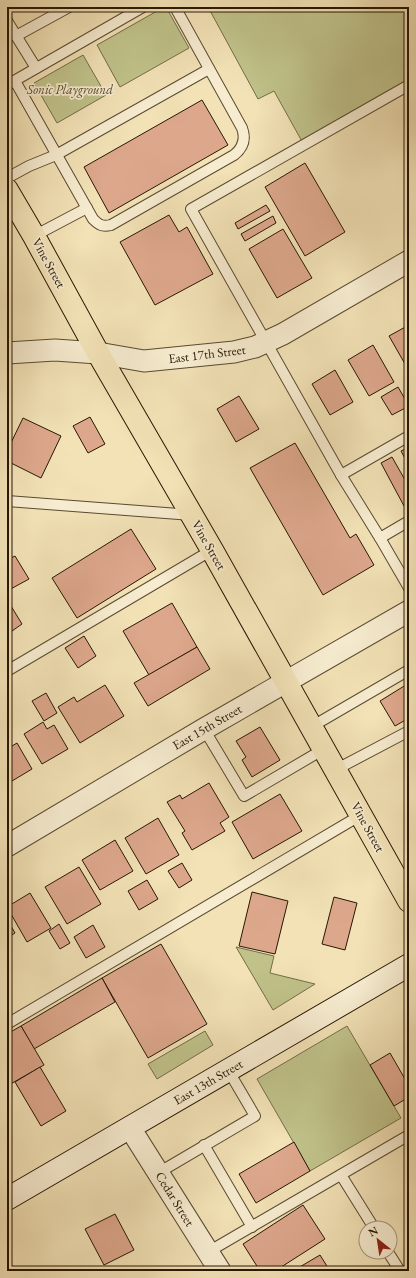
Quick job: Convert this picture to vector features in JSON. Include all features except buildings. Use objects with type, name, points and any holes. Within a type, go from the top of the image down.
[{"type":"main road","name":"Vine Street","points":[[7,190],[98,353],[212,550],[409,901]]},
{"type":"street","name":"East 17th Street","points":[[7,352],[55,350],[98,353],[144,361],[234,352],[255,347],[283,334],[409,262]]},
{"type":"street","name":"East 15th Street","points":[[7,846],[204,729],[409,611]]},
{"type":"street","name":"East 13th Street","points":[[7,1199],[409,965]]},
{"type":"street","name":"Cedar Street","points":[[130,1128],[220,1271]]},
{"type":"lane","points":[[16,36],[69,7]]},
{"type":"lane","points":[[143,7],[11,83],[87,208],[98,224],[103,226],[111,225],[234,155],[239,151],[243,142],[244,132],[175,7]]},
{"type":"lane","points":[[7,20],[36,68]]},
{"type":"lane","points":[[7,178],[29,166],[56,155],[209,69]]},
{"type":"lane","points":[[409,85],[191,209],[341,475],[409,588]]},
{"type":"lane","points":[[34,236],[87,208]]},
{"type":"lane","points":[[341,475],[409,436]]},
{"type":"lane","points":[[7,501],[192,515]]},
{"type":"lane","points":[[380,538],[409,521]]},
{"type":"lane","points":[[7,671],[212,550]]},
{"type":"lane","points":[[311,726],[409,670]]},
{"type":"lane","points":[[204,729],[244,796],[324,749]]},
{"type":"lane","points":[[335,770],[409,731]]},
{"type":"lane","points":[[7,1024],[361,815]]},
{"type":"lane","points":[[158,1172],[255,1116],[228,1070]]},
{"type":"lane","points":[[208,1252],[409,1135]]},
{"type":"lane","points":[[204,1145],[252,1227]]},
{"type":"lane","points":[[341,1174],[369,1220]]},
{"type":"lane","points":[[393,1260],[400,1271]]},
{"type":"green space","points":[[166,7],[189,48],[120,87],[97,45]]},
{"type":"green space","points":[[208,7],[409,7],[409,85],[304,145],[274,91],[258,99]]},
{"type":"green space","name":"Sonic Playground","points":[[83,55],[106,95],[57,123],[34,83]]},
{"type":"green space","points":[[236,947],[274,956],[270,973],[315,984],[273,1010]]},
{"type":"green space","points":[[347,1026],[401,1118],[310,1171],[257,1079]]},
{"type":"green space","points":[[205,1031],[213,1045],[157,1079],[148,1064]]}]
